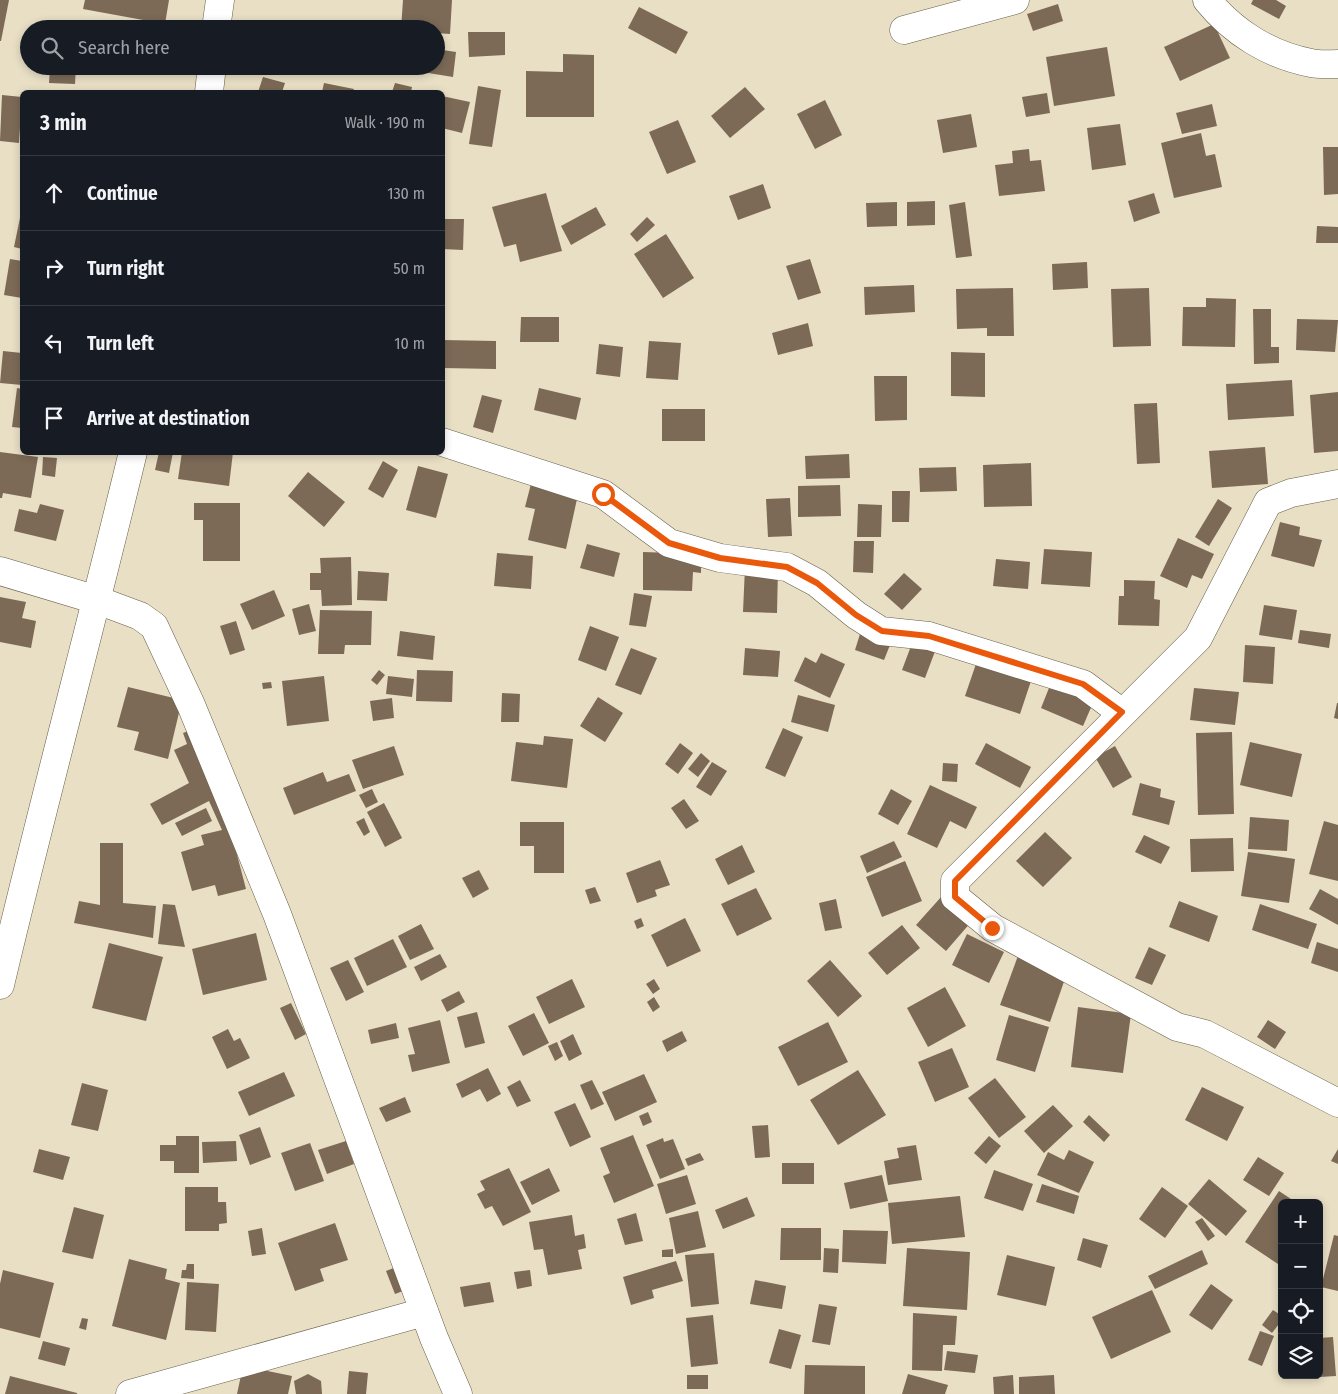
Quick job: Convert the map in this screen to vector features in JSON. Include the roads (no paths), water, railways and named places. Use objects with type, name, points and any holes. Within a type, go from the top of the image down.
[{"type":"street","points":[[217,20],[220,0]]},
{"type":"street","points":[[904,30],[1015,0]]},
{"type":"street","points":[[1207,0],[1224,20],[1258,45],[1311,63],[1338,64]]},
{"type":"street","points":[[209,90],[211,75]]},
{"type":"street","points":[[445,443],[603,494],[669,543],[720,558],[787,567],[817,583],[856,615],[882,631],[929,636],[1083,684],[1122,712]]},
{"type":"street","points":[[0,985],[44,797],[97,600],[131,455]]},
{"type":"street","points":[[1338,484],[1291,493],[1268,502],[1198,638],[955,881],[955,897],[992,928],[1177,1027],[1205,1034],[1338,1103]]},
{"type":"street","points":[[0,571],[97,600],[140,616],[154,626],[191,705],[277,914],[424,1312],[458,1394]]},
{"type":"street","points":[[130,1394],[424,1312]]}]
